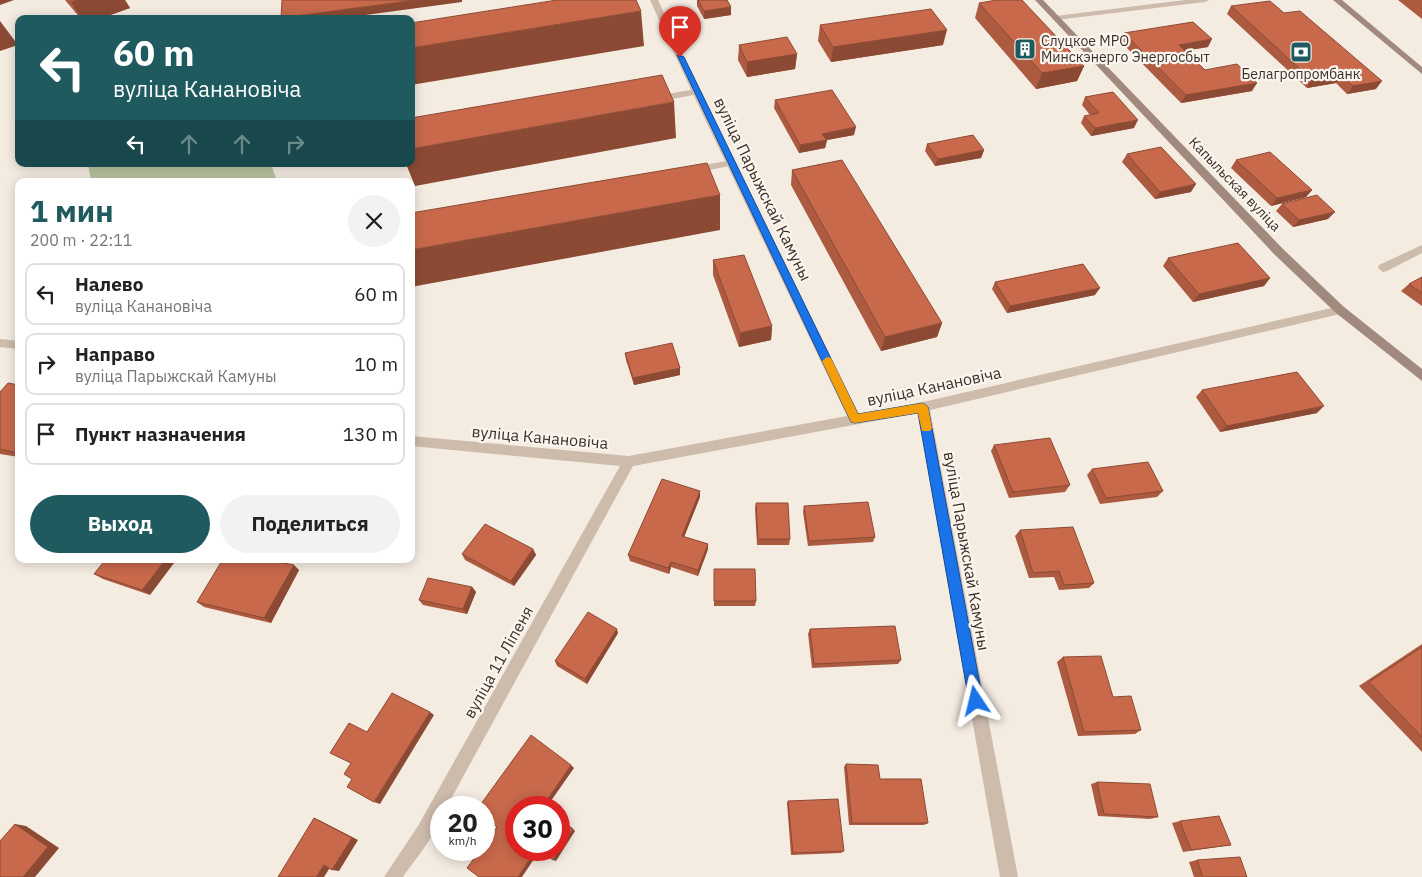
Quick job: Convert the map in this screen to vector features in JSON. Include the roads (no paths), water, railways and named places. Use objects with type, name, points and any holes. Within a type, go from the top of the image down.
[{"type":"main road","name":"Капыльская вуліца","points":[[1039,0],[1279,252],[1340,310],[1422,376]]},
{"type":"main road","points":[[1337,0],[1422,71]]},
{"type":"street","name":"вуліца Парыжскай Камуны","points":[[654,0],[696,92],[855,419]]},
{"type":"street","points":[[1056,18],[1205,0]]},
{"type":"street","points":[[647,100],[696,92]]},
{"type":"street","points":[[683,172],[732,163]]},
{"type":"street","points":[[1383,268],[1422,249]]},
{"type":"street","name":"вуліца Канановіча","points":[[415,441],[629,461],[923,407],[1340,310]]},
{"type":"street","points":[[0,343],[15,345]]},
{"type":"street","name":"вуліца Парыжскай Камуны","points":[[923,407],[1009,877]]},
{"type":"street","name":"вуліца 11 Ліпеня","points":[[393,877],[424,832],[629,461]]},
{"type":"place","name":"Слуцкое МРО Минскэнерго Энергосбыт","points":[[1025,49]]},
{"type":"place","name":"Белагропромбанк","points":[[1301,52]]}]
